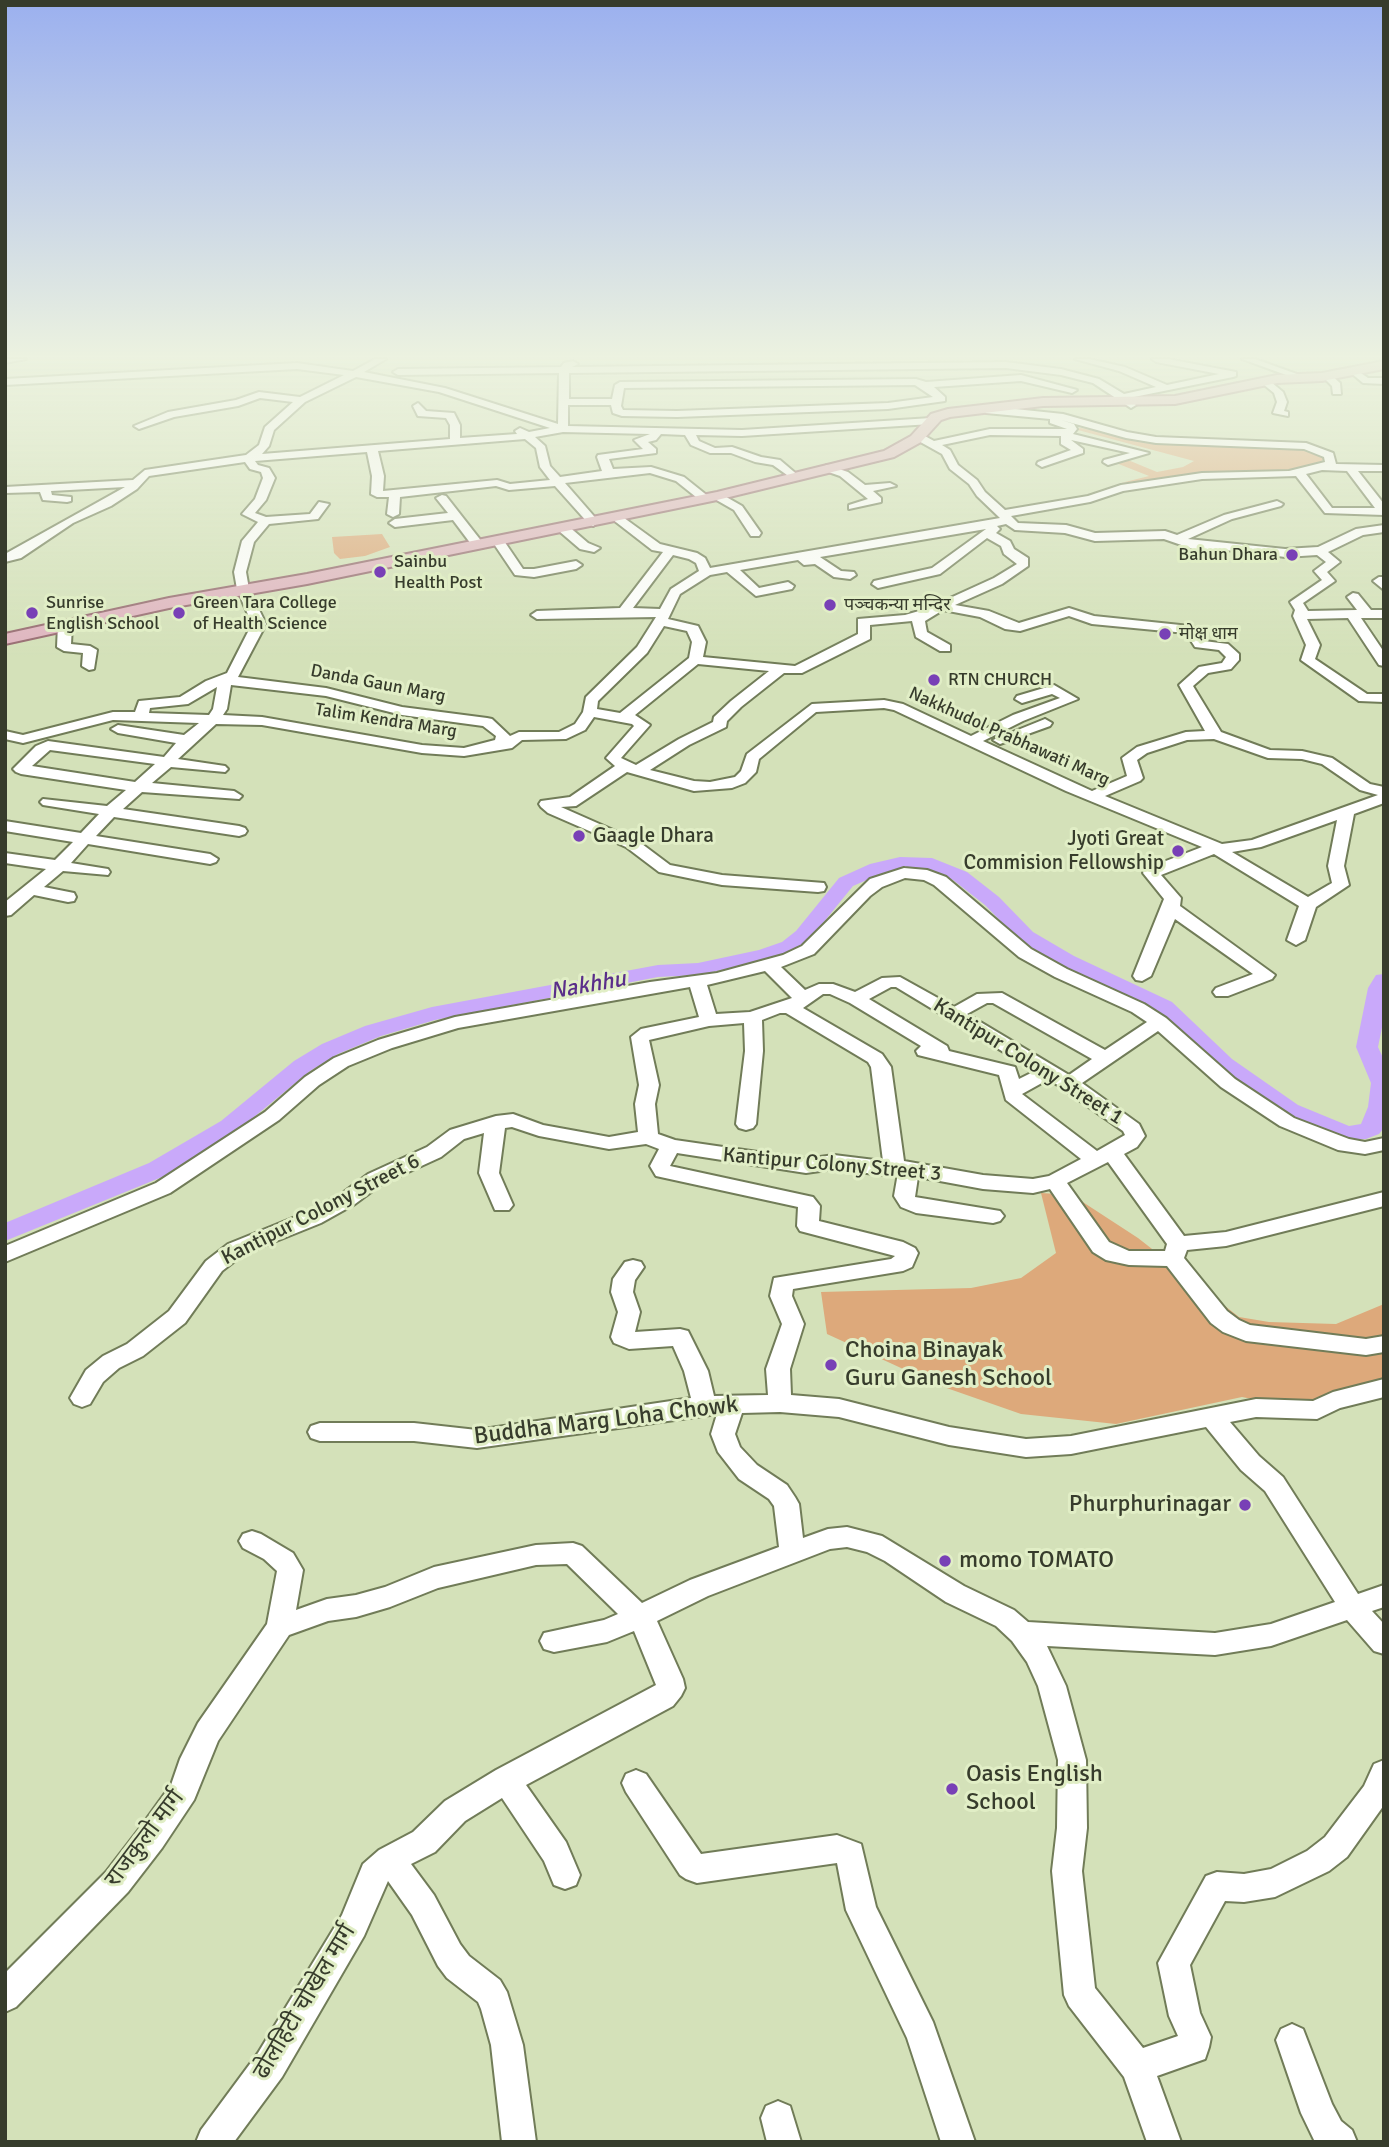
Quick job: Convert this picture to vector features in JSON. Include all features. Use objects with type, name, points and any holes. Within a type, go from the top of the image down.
[{"type":"main road","points":[[5,639],[243,589],[711,498],[866,459]]},
{"type":"street","points":[[5,558],[17,555],[69,521],[107,504],[137,483],[142,475],[240,459]]},
{"type":"street","points":[[249,459],[254,467],[265,470],[270,478],[260,500],[248,514],[265,522],[314,517],[323,503]]},
{"type":"street","points":[[375,459],[379,476],[377,494],[497,483],[512,487],[608,473],[660,472],[680,479],[711,498],[738,508],[755,533]]},
{"type":"street","points":[[545,459],[545,466],[593,522]]},
{"type":"street","points":[[603,459],[608,473]]},
{"type":"street","points":[[757,459],[776,463],[794,477]]},
{"type":"street","points":[[950,459],[954,467],[973,482],[1006,519],[1023,527],[1066,529],[1095,537],[1165,535],[1193,545],[1241,547],[1263,552],[1320,551],[1360,532],[1384,528]]},
{"type":"street","points":[[1042,464],[1057,459]]},
{"type":"street","points":[[1108,462],[1119,459]]},
{"type":"street","points":[[616,517],[649,543],[694,556],[701,561],[706,572],[781,557],[979,527],[1090,499],[1121,488],[1202,476],[1300,473],[1331,463],[1330,459]]},
{"type":"street","points":[[1322,467],[1352,470],[1384,468]]},
{"type":"street","points":[[828,468],[844,474],[878,502],[853,507]]},
{"type":"street","points":[[1352,470],[1384,512]]},
{"type":"street","points":[[1300,473],[1329,511],[1384,512]]},
{"type":"street","points":[[65,485],[68,478],[94,474]]},
{"type":"street","points":[[5,490],[137,483]]},
{"type":"street","points":[[863,489],[890,486]]},
{"type":"street","points":[[44,487],[47,498],[67,499]]},
{"type":"street","points":[[396,494],[394,518],[455,516]]},
{"type":"street","points":[[442,498],[478,545]]},
{"type":"street","points":[[1177,539],[1228,517],[1277,504]]},
{"type":"street","points":[[877,584],[936,571],[1006,519]]},
{"type":"street","points":[[141,716],[144,704],[183,701],[211,684],[232,676],[259,624],[243,589],[240,572],[248,541],[265,522]]},
{"type":"street","points":[[563,528],[584,546],[594,548]]},
{"type":"street","points":[[695,660],[797,670],[865,636],[863,622],[906,619],[925,613],[998,581],[1022,566],[1024,561],[1008,551],[1006,544],[988,533]]},
{"type":"street","points":[[498,541],[519,572],[534,573],[576,565]]},
{"type":"street","points":[[624,612],[670,550]]},
{"type":"street","points":[[1302,615],[1296,602],[1329,581],[1320,571],[1334,562],[1320,551]]},
{"type":"street","points":[[781,557],[818,560],[838,574],[850,575]]},
{"type":"street","points":[[729,567],[756,592],[788,586]]},
{"type":"street","name":"Talim Kendra Marg","points":[[5,735],[23,739],[113,716],[141,716],[276,723],[432,750],[464,752],[507,745],[519,736],[567,735],[580,727],[590,712],[591,700],[642,649],[675,592],[706,572]]},
{"type":"street","points":[[1353,597],[1367,614]]},
{"type":"street","points":[[941,606],[984,614],[1010,626],[1020,627],[1069,612],[1092,620],[1190,630],[1200,644],[1223,647],[1234,657],[1226,666],[1204,670],[1186,685],[1215,735]]},
{"type":"street","points":[[537,615],[624,612],[662,618],[693,629],[699,642],[695,660],[624,718]]},
{"type":"street","points":[[925,613],[918,619],[921,634],[945,648]]},
{"type":"street","points":[[1352,614],[1384,662]]},
{"type":"street","points":[[1302,615],[1384,614]]},
{"type":"street","points":[[1302,615],[1299,616],[1313,645],[1308,660],[1364,698],[1384,698]]},
{"type":"street","points":[[65,625],[64,647],[90,650],[89,666]]},
{"type":"street","points":[[782,668],[736,704],[719,720],[720,724],[631,768],[572,802],[547,804],[554,810],[632,844],[665,869],[722,880],[818,887]]},
{"type":"street","points":[[5,911],[59,866],[109,813],[213,719],[220,709],[225,680]]},
{"type":"street","name":"Danda Gaun Marg","points":[[225,680],[326,692],[402,711],[487,722],[503,735],[502,742],[494,748]]},
{"type":"street","points":[[977,745],[1033,712],[1071,699],[1054,688],[1022,699]]},
{"type":"street","name":"Nakkhudol Prabhawati Marg","points":[[631,768],[694,786],[710,787],[736,783],[748,772],[752,757],[804,712],[828,706],[870,703],[891,705],[1215,848],[1229,849],[1255,844],[1384,798]]},
{"type":"street","points":[[590,712],[636,720],[643,725],[613,758],[631,768]]},
{"type":"street","points":[[977,745],[1045,723]]},
{"type":"street","points":[[118,729],[187,740]]},
{"type":"street","points":[[1093,796],[1135,778],[1129,758],[1142,750],[1186,736],[1215,735],[1268,754],[1302,755],[1327,761],[1365,787],[1384,792]]},
{"type":"street","points":[[220,769],[48,746],[41,749],[21,769],[138,787],[234,796]]},
{"type":"street","points":[[48,802],[239,831]]},
{"type":"street","points":[[1296,940],[1308,904],[1340,885],[1336,866],[1347,810]]},
{"type":"street","points":[[5,826],[210,859]]},
{"type":"street","points":[[178,854],[205,827]]},
{"type":"street","points":[[1142,976],[1173,898],[1151,873],[1215,848],[1277,888],[1308,904]]},
{"type":"street","points":[[5,858],[102,872]]},
{"type":"street","points":[[5,1255],[163,1188],[272,1116],[330,1069],[367,1051],[456,1023],[697,981],[769,965],[808,950],[876,883],[895,875],[913,872],[940,881],[1025,953],[1061,973],[1138,1008],[1159,1022],[1228,1083],[1287,1122],[1345,1145],[1365,1148],[1384,1144]]},
{"type":"street","points":[[33,890],[68,897]]},
{"type":"street","points":[[1171,908],[1266,975],[1222,992]]},
{"type":"street","points":[[769,965],[796,1003],[879,1062],[901,1167],[904,1196],[908,1202],[916,1206],[993,1216]]},
{"type":"street","points":[[697,981],[709,1020]]},
{"type":"street","name":"Kantipur Colony Street 1","points":[[856,999],[894,981],[1050,1071],[1132,1128],[1135,1136],[1130,1142],[1104,1156],[1176,1252],[1219,1317],[1245,1333],[1366,1348],[1384,1344]]},
{"type":"street","points":[[648,1137],[649,1123],[645,1104],[649,1085],[640,1037],[709,1020],[752,1017],[796,1003],[825,988],[856,999],[933,1050],[1008,1071],[1012,1090],[1019,1101],[1104,1156]]},
{"type":"street","points":[[955,1014],[983,998],[996,997],[1105,1058]]},
{"type":"street","points":[[746,1124],[754,1051],[752,1017]]},
{"type":"street","points":[[1069,1083],[1159,1022]]},
{"type":"street","points":[[1012,1090],[1050,1071]]},
{"type":"street","name":"Kantipur Colony Street 6","points":[[82,1398],[94,1376],[111,1362],[135,1350],[177,1317],[214,1266],[236,1249],[324,1212],[348,1199],[375,1179],[434,1152],[457,1133],[496,1122],[519,1121],[539,1130],[609,1143],[648,1137]]},
{"type":"street","points":[[496,1122],[489,1173],[502,1205]]},
{"type":"street","name":"Kantipur Colony Street 3","points":[[648,1137],[671,1146],[806,1166],[834,1162],[883,1168],[901,1167],[1021,1186],[1055,1181],[1104,1156]]},
{"type":"street","points":[[671,1146],[660,1166],[668,1174],[806,1202],[809,1206],[808,1226],[895,1247],[906,1253],[904,1262],[895,1266],[782,1283],[781,1296],[793,1324],[778,1369],[780,1403]]},
{"type":"street","points":[[1055,1181],[1101,1247],[1114,1255],[1129,1258],[1176,1252],[1384,1199]]},
{"type":"street","points":[[633,1267],[624,1279],[622,1292],[629,1312],[622,1337],[629,1341],[680,1337],[696,1371],[705,1405]]},
{"type":"street","name":"Buddha Marg Loha Chowk","points":[[320,1432],[414,1432],[477,1439],[705,1405],[780,1403],[839,1408],[949,1436],[1026,1448],[1071,1445],[1256,1408],[1317,1410],[1333,1401],[1384,1388]]},
{"type":"street","points":[[734,1405],[726,1419],[723,1434],[730,1452],[748,1472],[778,1492],[786,1504],[793,1554]]},
{"type":"street","points":[[1211,1416],[1250,1464],[1274,1484],[1353,1608],[1384,1643]]},
{"type":"street","points":[[554,1641],[607,1630],[699,1588],[828,1539],[847,1537],[873,1543],[955,1594],[1005,1618],[1022,1633],[1038,1655],[1052,1686],[1072,1760],[1072,1828],[1067,1871],[1080,1995],[1137,2067],[1164,2142]]},
{"type":"street","points":[[252,1541],[284,1560],[290,1570],[281,1628]]},
{"type":"street","points":[[281,1628],[327,1610],[356,1606],[390,1596],[434,1578],[556,1553],[573,1553],[606,1588],[639,1617],[651,1634],[671,1688],[663,1696],[606,1730],[506,1779],[455,1811],[424,1842],[390,1860],[423,1905],[449,1955],[458,1967],[489,1991],[496,2003],[507,2045],[519,2142]]},
{"type":"street","points":[[1022,1633],[1215,1644],[1271,1635],[1384,1596]]},
{"type":"street","name":"राजकुलो मार्ग","points":[[5,1996],[117,1882],[151,1838],[184,1791],[194,1759],[208,1731],[281,1628]]},
{"type":"street","points":[[1137,2067],[1193,2046],[1195,2037],[1185,2016],[1174,1963],[1217,1885],[1244,1888],[1275,1883],[1318,1861],[1336,1847],[1374,1795],[1384,1773]]},
{"type":"street","points":[[506,1779],[555,1852],[565,1875]]},
{"type":"street","points":[[636,1783],[691,1866],[697,1869],[837,1849],[850,1854],[861,1910],[922,2033],[958,2142]]},
{"type":"street","name":"ढोलहिटी चोखेल मार्ग","points":[[213,2142],[270,2065],[353,1925],[374,1874],[390,1860]]},
{"type":"street","points":[[1292,2040],[1318,2113],[1329,2133],[1340,2142]]},
{"type":"shaded area","points":[[1187,459],[1323,459],[1289,472],[1214,472],[1121,483],[1149,476],[1116,463],[1128,460],[1157,472],[1183,467],[1194,461]]},
{"type":"shaded area","points":[[382,534],[390,547],[365,556],[340,559],[334,553],[332,537]]},
{"type":"shaded area","points":[[1041,1193],[1072,1195],[1138,1238],[1239,1317],[1269,1322],[1336,1324],[1384,1304],[1384,1382],[1304,1409],[1242,1397],[1116,1424],[1021,1414],[938,1385],[827,1334],[821,1292],[971,1288],[1021,1278],[1056,1253]]},
{"type":"waterway","name":"Nakhhu","points":[[5,1233],[158,1169],[229,1126],[302,1066],[330,1049],[373,1031],[432,1014],[658,971],[698,969],[765,955],[789,946],[803,935],[846,882],[877,868],[900,863],[932,864],[960,876],[992,901],[1026,936],[1067,960],[1164,1007],[1224,1064],[1290,1110],[1345,1133],[1358,1134],[1371,1129],[1380,1107],[1382,1083],[1367,1047],[1379,988],[1384,980]]},
{"type":"place","name":"Bahun Dhara","points":[[1292,555]]},
{"type":"place","name":"Sainbu Health Post","points":[[380,572]]},
{"type":"place","name":"पञ्चकन्या मन्दिर","points":[[830,605]]},
{"type":"place","name":"Sunrise English School","points":[[32,613]]},
{"type":"place","name":"Green Tara College of Health Science","points":[[179,613]]},
{"type":"place","name":"मोक्ष धाम","points":[[1165,634]]},
{"type":"place","name":"RTN CHURCH","points":[[934,680]]},
{"type":"place","name":"Gaagle Dhara","points":[[579,836]]},
{"type":"place","name":"Jyoti Great Commision Fellowship","points":[[1178,851]]},
{"type":"place","name":"Choina Binayak Guru Ganesh School","points":[[831,1365]]},
{"type":"place","name":"Phurphurinagar","points":[[1245,1505]]},
{"type":"place","name":"momo TOMATO","points":[[945,1561]]},
{"type":"place","name":"Oasis English School","points":[[952,1789]]}]
